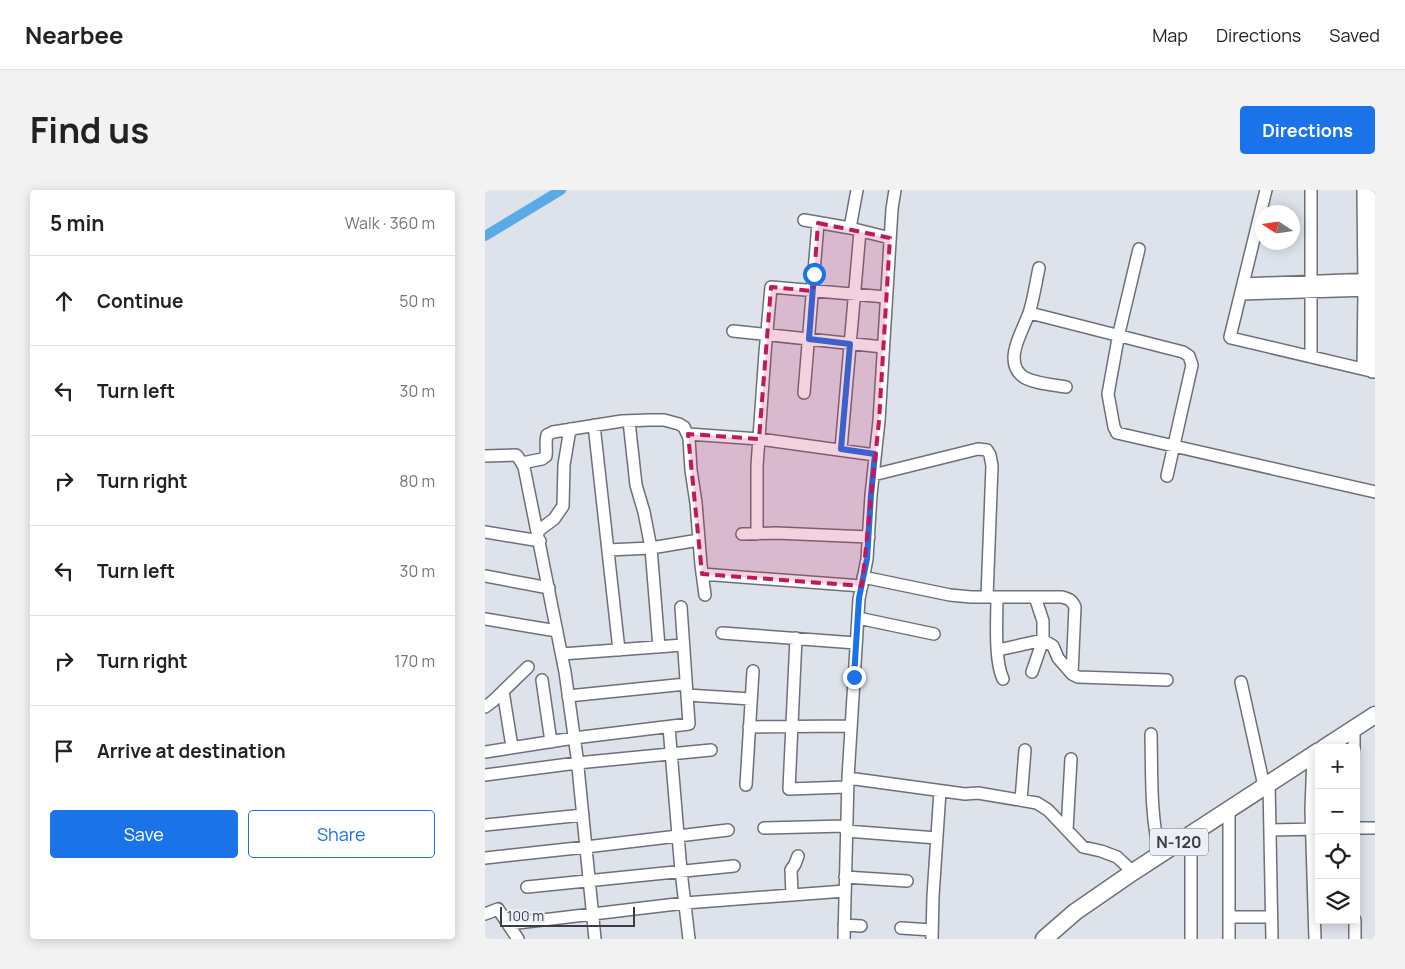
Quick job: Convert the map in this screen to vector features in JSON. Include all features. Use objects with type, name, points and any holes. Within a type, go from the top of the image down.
[{"type":"highway","name":"N-120","points":[[1329,744],[1375,715]]},
{"type":"highway","name":"N-120","points":[[1044,939],[1075,912],[1133,872],[1315,753]]},
{"type":"street","points":[[841,449],[855,294],[857,190]]},
{"type":"street","points":[[844,939],[847,783],[859,598],[867,559],[869,537],[892,209],[895,190]]},
{"type":"street","points":[[1266,190],[1229,336],[1370,371],[1371,285],[1368,193]]},
{"type":"street","points":[[1311,190],[1311,357]]},
{"type":"street","points":[[804,220],[855,229],[890,238]]},
{"type":"street","points":[[805,393],[818,223]]},
{"type":"street","points":[[1139,249],[1118,335],[1108,394],[1114,427],[1117,433],[1375,492]]},
{"type":"street","points":[[1039,268],[1035,293],[1018,337],[1014,354],[1016,368],[1020,375],[1027,379],[1066,387]]},
{"type":"street","points":[[1242,289],[1371,285]]},
{"type":"street","points":[[757,534],[757,466],[771,287],[886,297]]},
{"type":"street","points":[[1029,312],[1183,352],[1189,356],[1192,365],[1167,476]]},
{"type":"street","points":[[733,331],[883,347]]},
{"type":"street","points":[[522,463],[542,459],[546,456],[545,440],[547,435],[553,432],[629,421],[664,420],[679,424],[688,434],[705,595]]},
{"type":"street","points":[[629,421],[637,484],[651,548],[659,647]]},
{"type":"street","points":[[594,425],[619,650]]},
{"type":"street","points":[[539,536],[563,506],[564,465],[570,429]]},
{"type":"street","points":[[688,434],[759,439],[875,454]]},
{"type":"street","points":[[873,475],[978,449],[987,450],[990,455],[991,466],[992,597],[999,671],[1003,678]]},
{"type":"street","points":[[485,456],[518,456],[522,463],[539,536],[562,654],[574,738],[595,939]]},
{"type":"street","points":[[485,532],[539,536]]},
{"type":"street","points":[[742,534],[776,533],[869,537]]},
{"type":"street","points":[[608,550],[651,548],[699,540]]},
{"type":"street","points":[[702,574],[863,582],[971,598],[1062,597],[1073,601],[1075,607],[1072,674]]},
{"type":"street","points":[[485,576],[549,588]]},
{"type":"street","points":[[1032,672],[1043,640],[1043,621],[1035,597]]},
{"type":"street","points":[[485,752],[574,738],[689,724],[681,607]]},
{"type":"street","points":[[858,618],[934,634]]},
{"type":"street","points":[[485,619],[557,631]]},
{"type":"street","points":[[722,632],[856,643]]},
{"type":"street","points":[[796,638],[789,788],[847,783],[965,794],[978,793],[1037,803],[1049,810],[1083,847],[1117,857],[1133,872]]},
{"type":"street","points":[[998,650],[1043,640],[1053,646],[1059,658],[1072,674],[1078,677],[1167,680]]},
{"type":"street","points":[[562,654],[683,645]]},
{"type":"street","points":[[485,707],[529,667]]},
{"type":"street","points":[[746,785],[753,671]]},
{"type":"street","points":[[542,680],[551,742]]},
{"type":"street","points":[[1241,682],[1267,784],[1271,939]]},
{"type":"street","points":[[568,696],[686,689],[751,699]]},
{"type":"street","points":[[503,691],[512,748]]},
{"type":"street","points":[[749,727],[851,726]]},
{"type":"street","points":[[669,727],[681,871],[689,938],[677,939]]},
{"type":"street","points":[[1354,744],[1355,728]]},
{"type":"street","points":[[1151,734],[1153,813],[1155,834],[1160,854]]},
{"type":"street","points":[[485,775],[577,762],[711,750]]},
{"type":"street","points":[[1021,800],[1025,750]]},
{"type":"street","points":[[1067,830],[1071,759]]},
{"type":"street","points":[[901,928],[932,935],[940,791]]},
{"type":"street","points":[[1229,809],[1229,939]]},
{"type":"street","points":[[485,825],[583,815]]},
{"type":"street","points":[[764,828],[846,829],[937,838]]},
{"type":"street","points":[[1360,828],[1375,828]]},
{"type":"street","points":[[1269,830],[1315,829]]},
{"type":"street","points":[[485,858],[728,830]]},
{"type":"street","points":[[1191,834],[1191,939]]},
{"type":"street","points":[[1315,834],[1315,939]]},
{"type":"street","points":[[791,895],[791,870],[797,856]]},
{"type":"street","points":[[527,887],[734,866]]},
{"type":"street","points":[[845,877],[907,881]]},
{"type":"street","points":[[509,924],[685,904],[845,891]]},
{"type":"street","points":[[485,914],[498,909],[518,939]]},
{"type":"street","points":[[1229,917],[1271,916]]},
{"type":"street","points":[[1355,924],[1355,939]]},
{"type":"street","points":[[844,925],[861,926]]},
{"type":"highlighted area","points":[[818,223],[890,238],[879,421],[862,586],[702,574],[688,434],[759,439],[771,287],[813,291]]},
{"type":"waterway","points":[[485,236],[561,190]]},
{"type":"route","points":[[814,274],[809,339],[850,344],[841,449],[875,454],[867,559],[859,598],[854,677]]}]
